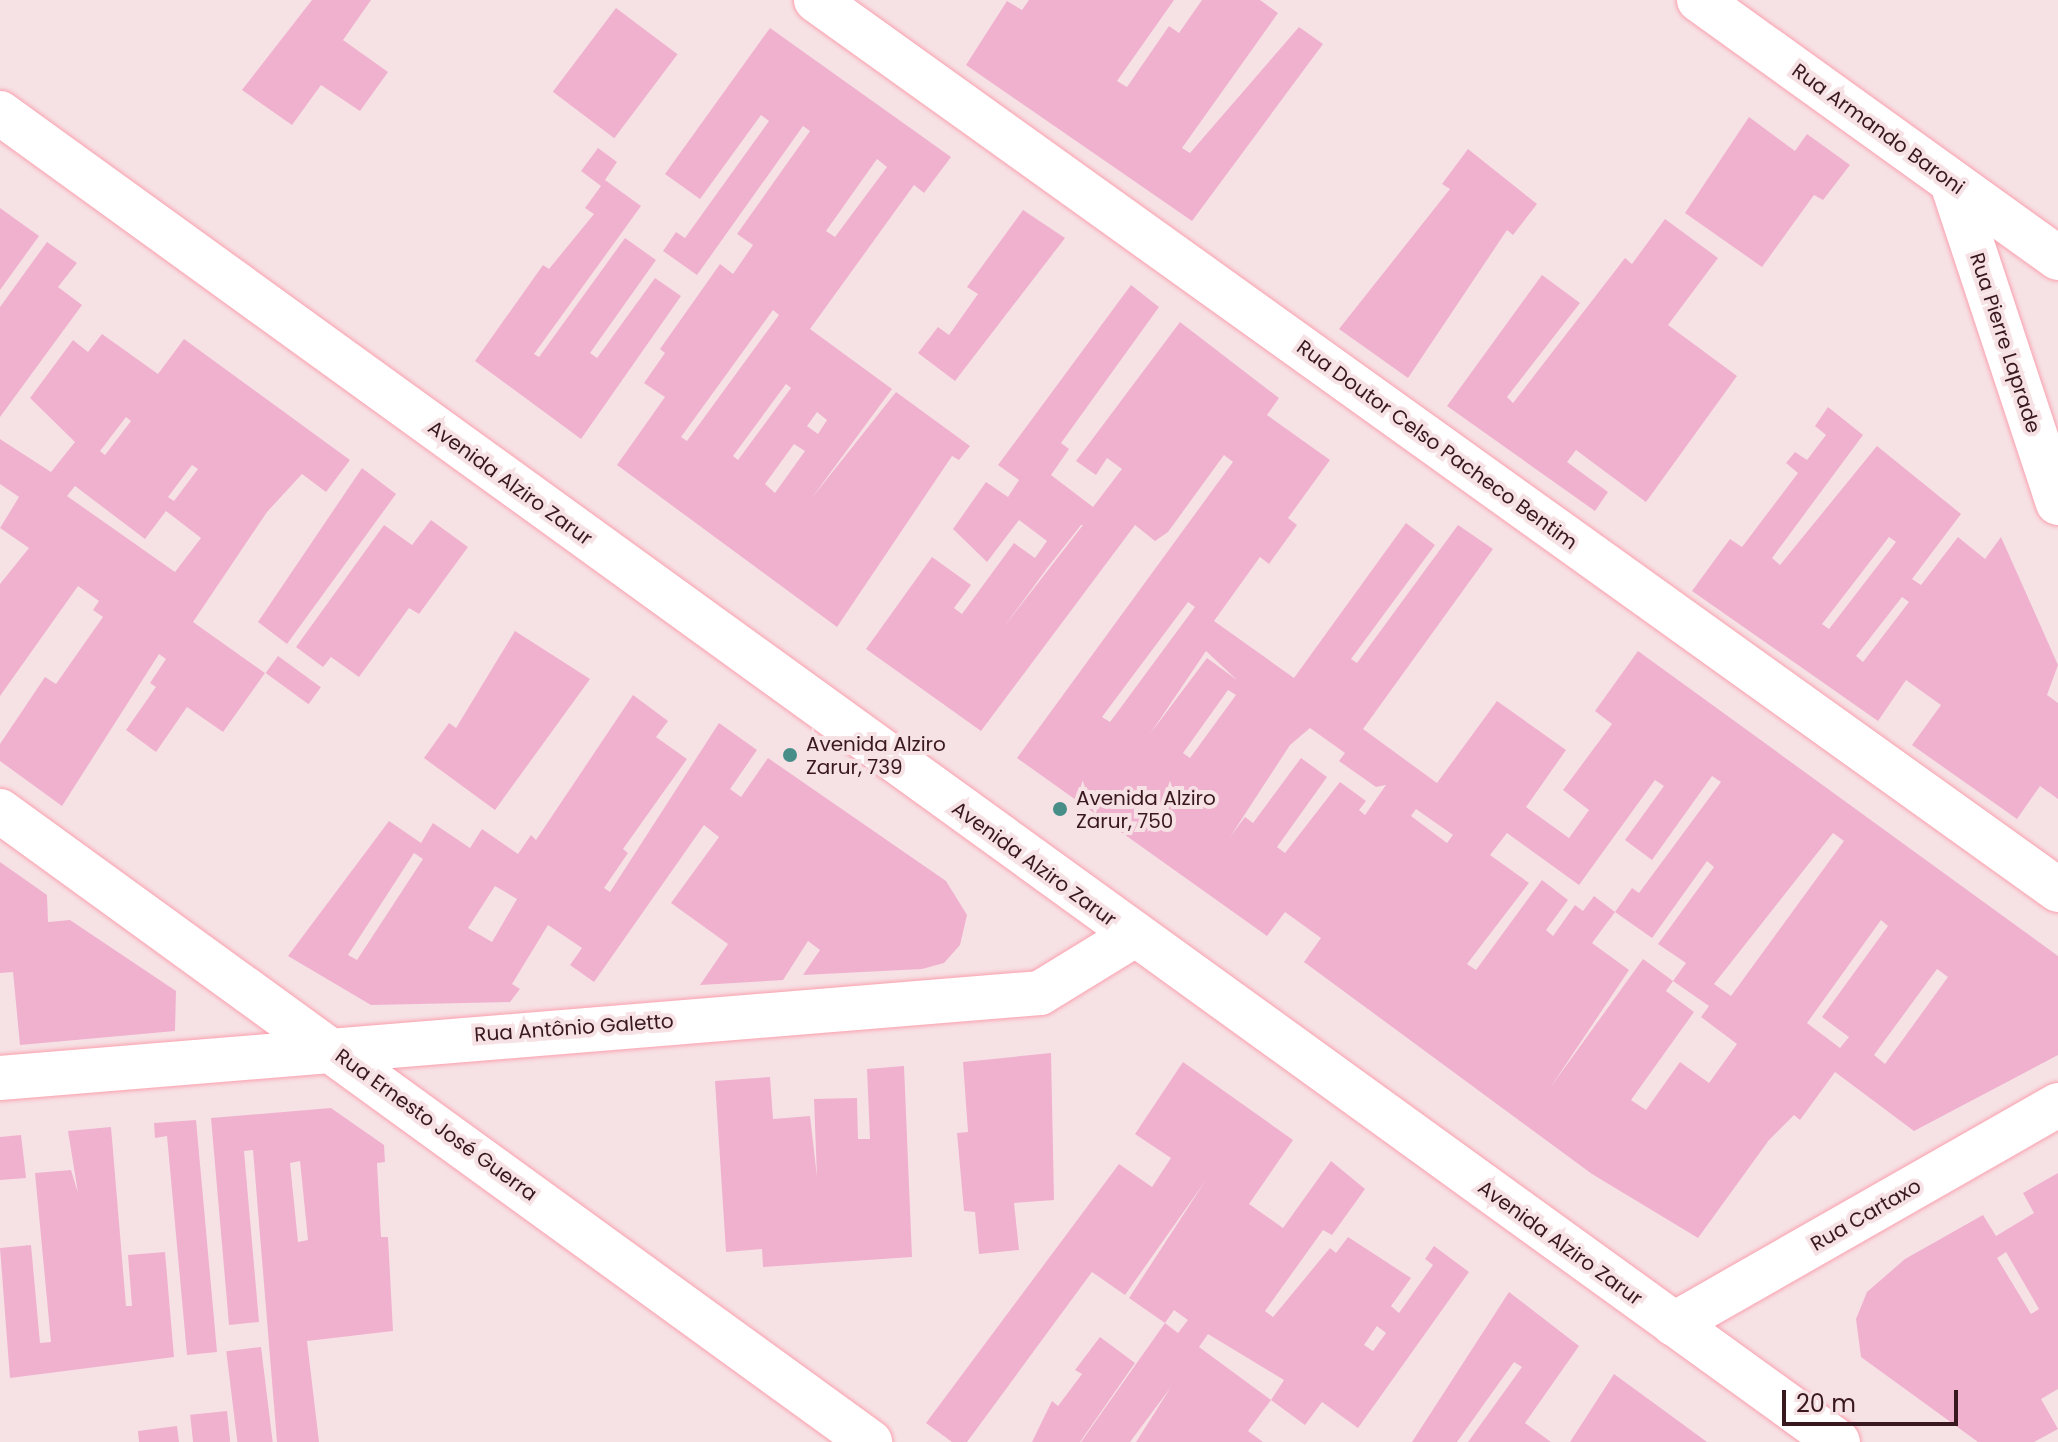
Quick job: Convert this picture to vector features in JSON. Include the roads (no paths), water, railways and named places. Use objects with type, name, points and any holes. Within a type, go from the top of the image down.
[{"type":"street","name":"Rua Doutor Celso Pacheco Bentim","points":[[816,0],[2058,890]]},
{"type":"street","name":"Rua Armando Baroni","points":[[1699,0],[2058,258]]},
{"type":"street","name":"Avenida Alziro Zarur","points":[[0,113],[1133,936],[1838,1442]]},
{"type":"street","name":"Rua Pierre Laprade","points":[[1952,183],[2058,503]]},
{"type":"street","name":"Rua Ernesto José Guerra","points":[[0,811],[870,1442]]},
{"type":"street","name":"Rua Antônio Galetto","points":[[0,1078],[329,1047],[1040,993],[1133,936]]},
{"type":"street","name":"Rua Cartaxo","points":[[1674,1324],[2058,1105]]},
{"type":"place","name":"Avenida Alziro Zarur, 739","points":[[790,755]]},
{"type":"place","name":"Avenida Alziro Zarur, 750","points":[[1060,809]]}]
